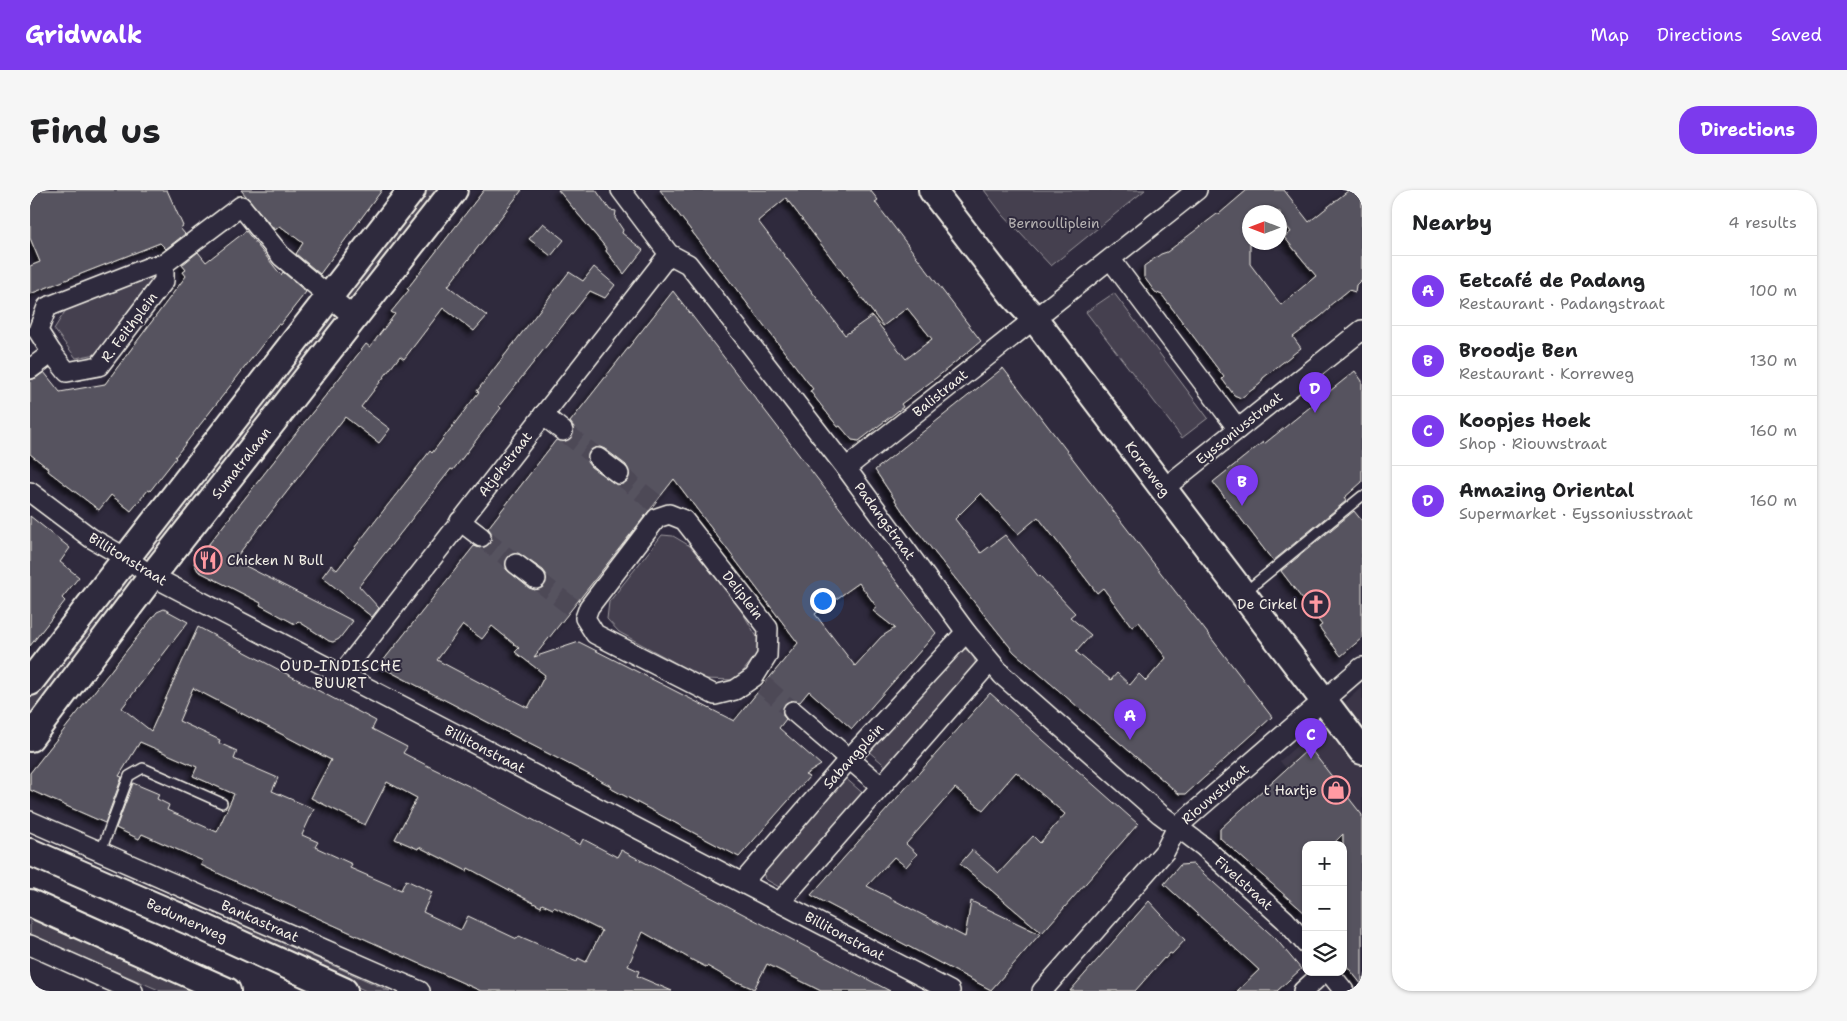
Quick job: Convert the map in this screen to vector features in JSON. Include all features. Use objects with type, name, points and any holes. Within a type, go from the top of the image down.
[{"type":"main road","points":[[30,682],[412,190]]},
{"type":"main road","name":"Sumatralaan","points":[[30,738],[152,576],[454,190]]},
{"type":"main road","name":"Korreweg","points":[[932,190],[1012,294],[1034,318],[1362,751]]},
{"type":"main road","name":"Bedumerweg","points":[[30,852],[344,991]]},
{"type":"main road","points":[[30,903],[227,991]]},
{"type":"street","name":"Padangstraat","points":[[621,190],[669,254],[688,264],[846,468],[990,662],[1002,675],[1131,789],[1177,827]]},
{"type":"street","points":[[1034,318],[1111,260],[1197,190]]},
{"type":"street","name":"R. Feithplein","points":[[164,264],[164,281],[99,366],[67,372],[38,331],[47,307],[152,266],[164,264],[241,206],[282,257],[328,297]]},
{"type":"street","name":"Atjehstraat","points":[[341,675],[669,254]]},
{"type":"street","points":[[1111,260],[1238,429]]},
{"type":"street","points":[[328,297],[355,318]]},
{"type":"street","name":"Balistraat","points":[[846,468],[1034,318]]},
{"type":"street","name":"Eyssoniusstraat","points":[[1163,489],[1362,330]]},
{"type":"street","points":[[30,370],[52,353]]},
{"type":"street","points":[[543,415],[564,431]]},
{"type":"street","points":[[598,458],[619,474]]},
{"type":"street","name":"Billitonstraat","points":[[30,492],[91,538],[126,558],[152,576],[950,991]]},
{"type":"street","name":"Deliplein","points":[[662,508],[684,520],[768,628],[767,656],[758,681],[735,690],[715,694],[595,634],[579,612],[589,607],[657,518],[662,508]]},
{"type":"street","points":[[460,521],[481,537]]},
{"type":"street","points":[[516,564],[536,579]]},
{"type":"street","name":"Sabangplein","points":[[743,882],[849,759],[966,632]]},
{"type":"street","points":[[780,902],[990,662]]},
{"type":"street","name":"Riouwstraat","points":[[1042,991],[1165,852],[1177,827],[1362,667]]},
{"type":"street","points":[[793,711],[881,786]]},
{"type":"street","name":"Bankastraat","points":[[30,821],[420,991]]},
{"type":"street","name":"Fivelstraat","points":[[1177,827],[1204,846],[1278,913],[1302,940]]},
{"type":"street","points":[[30,946],[133,991]]},
{"type":"street","points":[[1303,991],[1320,976]]},
{"type":"street","points":[[1332,976],[1344,991]]},
{"type":"lane","points":[[1242,594],[1362,496]]},
{"type":"lane","points":[[101,851],[129,776],[143,768],[222,803]]},
{"type":"shaded area","points":[[1362,687],[1362,867],[1347,848],[1347,841],[1342,841],[1280,761]]},
{"type":"green space","points":[[419,190],[447,190],[354,311],[335,297]]},
{"type":"green space","name":"Bernoulliplein","points":[[984,190],[1145,190],[1051,266],[1003,215]]},
{"type":"green space","points":[[148,275],[153,283],[101,353],[76,358],[54,329],[69,305]]},
{"type":"green space","points":[[1114,293],[1208,418],[1182,438],[1086,312]]},
{"type":"green space","points":[[327,309],[345,323],[156,564],[139,550]]},
{"type":"green space","points":[[662,535],[673,536],[690,546],[738,605],[760,642],[756,655],[736,680],[705,679],[619,632],[607,619],[609,602]]},
{"type":"green space","points":[[124,570],[141,583],[30,725],[30,691]]},
{"type":"green space","points":[[962,648],[973,656],[976,669],[889,769],[867,750]]},
{"type":"green space","points":[[843,776],[866,796],[785,885],[779,887],[765,879],[763,871]]},
{"type":"green space","points":[[30,913],[212,991],[161,991],[30,934]]},
{"type":"green space","points":[[229,919],[390,991],[366,991],[227,924]]},
{"type":"building","points":[[30,190],[167,190],[183,226],[180,228],[185,234],[166,249],[160,243],[30,294],[30,266],[40,262],[30,238]]},
{"type":"building","points":[[241,190],[382,190],[320,274],[296,254],[303,243],[280,226],[275,230]]},
{"type":"building","points":[[484,190],[522,190],[448,286],[487,316],[474,331],[443,308],[404,359],[400,356],[361,407],[390,429],[379,443],[345,417],[234,560],[353,621],[339,639],[333,642],[329,641],[298,621],[295,624],[260,605],[261,603],[198,571],[194,563],[366,344],[370,347],[395,314],[391,312],[409,290],[407,289]]},
{"type":"building","points":[[558,190],[596,190],[610,210],[616,211],[615,218],[623,230],[622,233],[643,250],[624,274],[606,251],[607,249]]},
{"type":"building","points":[[660,190],[870,190],[878,200],[875,202],[981,341],[901,404],[903,407],[859,441],[852,440],[840,426],[838,427],[810,391],[813,389]],"holes":[[[786,198],[883,326],[907,308],[932,339],[906,359],[872,316],[845,335],[758,221]]]},
{"type":"building","points":[[1247,190],[1284,190],[1309,222],[1349,190],[1362,190],[1362,279],[1356,285],[1355,292],[1349,290],[1329,306],[1330,308],[1321,316],[1293,337],[1301,348],[1241,398],[1234,395],[1222,379],[1224,377],[1162,295],[1155,292],[1144,277],[1144,266],[1167,252]],"holes":[[[1242,205],[1287,205],[1287,227],[1291,232],[1287,235],[1287,241],[1316,276],[1281,305],[1250,264],[1250,250],[1242,250]]]},
{"type":"building","points":[[543,223],[564,240],[551,256],[529,239]]},
{"type":"building","points":[[246,231],[281,275],[283,272],[306,292],[280,325],[278,324],[150,491],[148,490],[131,511],[111,495],[99,510],[48,471],[49,469],[30,454],[30,380],[44,372],[60,392],[105,384],[186,276],[183,272],[186,270],[182,265],[198,252],[206,262]]},
{"type":"building","points":[[594,267],[615,285],[605,298],[590,291],[499,406],[501,408],[453,470],[451,469],[359,586],[379,608],[372,617],[322,577],[331,565],[337,570],[430,451],[432,453],[479,392],[477,391],[569,272],[583,281]]},
{"type":"building","points":[[673,291],[936,633],[852,729],[809,691],[800,702],[790,700],[785,703],[782,709],[786,719],[779,728],[821,765],[805,775],[809,777],[739,857],[610,788],[611,786],[379,666],[474,546],[480,548],[490,544],[492,538],[488,528],[556,440],[567,442],[572,438],[574,427],[570,422]],"holes":[[[594,447],[600,447],[626,465],[630,475],[628,481],[623,485],[617,485],[591,467],[587,462],[589,451]],[[674,479],[798,643],[734,721],[579,642],[534,657]],[[518,553],[543,570],[547,581],[541,589],[529,588],[506,569],[505,562],[507,557]],[[859,583],[876,606],[873,611],[895,628],[881,637],[855,666],[815,614]],[[463,625],[482,639],[492,626],[519,648],[515,652],[545,675],[528,708],[437,660]]]},
{"type":"building","points":[[1003,368],[1272,717],[1186,794],[1179,794],[1014,652],[907,518],[875,470]],"holes":[[[981,493],[1018,534],[1038,517],[1097,593],[1103,588],[1132,627],[1139,622],[1166,658],[1146,681],[1139,674],[1130,685],[1117,673],[1111,680],[1076,652],[1091,635],[1070,617],[1075,613],[1039,577],[1005,535],[981,553],[955,519]]]},
{"type":"building","points":[[1355,371],[1362,381],[1362,482],[1344,498],[1346,501],[1273,561],[1213,482]]},
{"type":"building","points":[[1354,511],[1362,521],[1362,638],[1341,656],[1319,627],[1322,625],[1281,571]]},
{"type":"building","points":[[30,516],[70,548],[60,562],[79,577],[62,598],[65,601],[30,646]]},
{"type":"building","points":[[164,609],[188,622],[122,708],[151,731],[198,627],[376,721],[372,729],[407,747],[403,753],[580,845],[583,839],[617,857],[621,850],[890,991],[821,991],[767,964],[754,989],[737,983],[694,961],[643,932],[628,966],[639,971],[637,976],[672,991],[481,991],[226,877],[201,865],[203,861],[142,834],[139,839],[116,828],[133,783],[159,794],[157,799],[169,805],[167,810],[217,832],[234,794],[193,776],[197,767],[140,742],[119,776],[122,777],[105,823],[30,790],[30,773],[157,612]],"holes":[[[193,688],[331,760],[311,798],[365,825],[387,782],[417,798],[395,839],[418,849],[419,847],[467,871],[468,868],[541,907],[542,904],[553,909],[554,907],[602,931],[586,962],[578,958],[577,961],[519,936],[517,939],[468,916],[461,930],[423,912],[432,892],[406,880],[401,890],[350,868],[352,864],[315,847],[318,842],[302,835],[314,809],[272,791],[278,778],[234,759],[237,751],[219,743],[220,740],[179,721]]]},
{"type":"building","points":[[990,693],[1138,824],[1042,933],[960,864],[972,850],[999,873],[1033,836],[1040,843],[1065,814],[1016,772],[983,810],[955,788],[906,844],[917,854],[906,867],[894,857],[867,886],[965,937],[971,901],[1040,934],[991,990],[811,895]]},
{"type":"building","points":[[1306,751],[1309,754],[1312,751],[1362,815],[1362,985],[1347,966],[1347,841],[1343,841],[1343,834],[1336,841],[1302,841],[1302,910],[1220,838],[1220,829]]},
{"type":"building","points":[[1193,864],[1276,939],[1301,969],[1277,991],[1237,991],[1259,970],[1164,884],[1180,865]]},
{"type":"building","points":[[1149,901],[1185,940],[1172,954],[1170,953],[1164,958],[1135,991],[1070,991]]},
{"type":"tunnel","points":[[563,431],[598,458]]},
{"type":"tunnel","points":[[619,474],[655,503]]},
{"type":"tunnel","points":[[481,537],[516,564]]},
{"type":"tunnel","points":[[536,579],[572,607]]},
{"type":"tunnel","points":[[763,685],[793,711]]},
{"type":"place","name":"Amazing Oriental","points":[[1315,413]]},
{"type":"place","name":"Broodje Ben","points":[[1242,506]]},
{"type":"place","name":"Chicken N Bull","points":[[208,560]]},
{"type":"place","name":"De Cirkel","points":[[1316,604]]},
{"type":"place","name":"Eetcafé de Padang","points":[[1130,740]]},
{"type":"place","name":"Koopjes Hoek","points":[[1311,759]]},
{"type":"place","name":"t Hartje","points":[[1336,790]]},
{"type":"district","name":"OUD-INDISCHE BUURT","points":[[341,674]]}]
